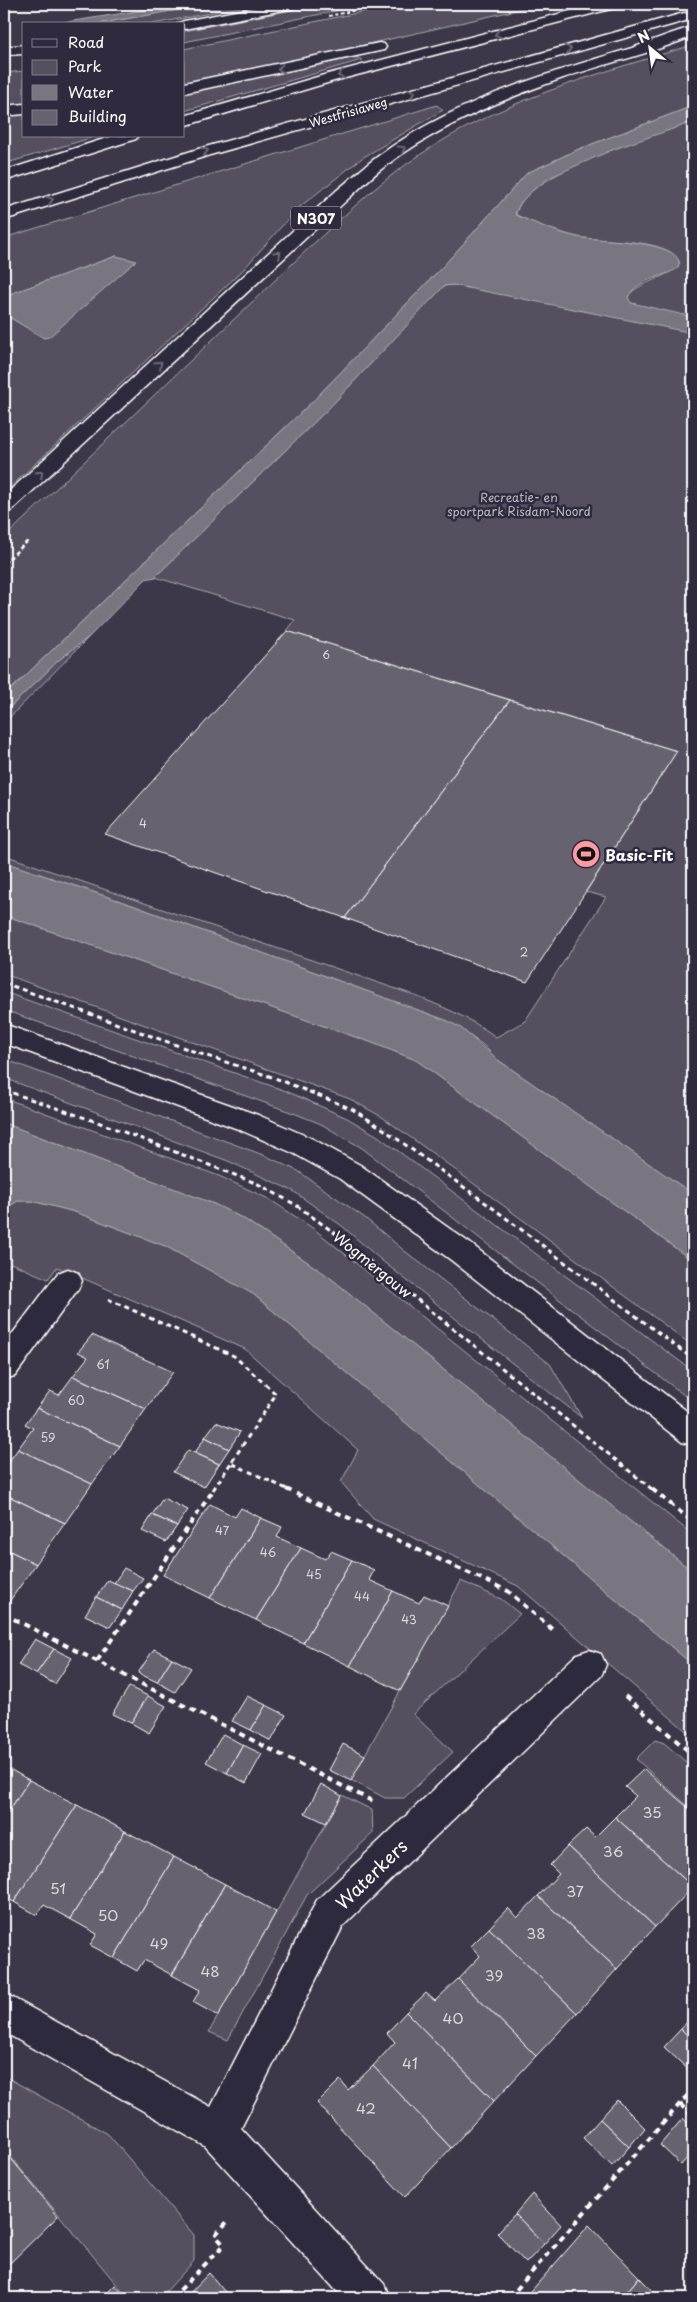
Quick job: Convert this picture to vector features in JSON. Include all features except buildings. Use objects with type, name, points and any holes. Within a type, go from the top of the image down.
[{"type":"main road","points":[[185,25],[294,4]]},
{"type":"main road","points":[[465,27],[568,4]]},
{"type":"main road","points":[[185,121],[329,78],[613,4]]},
{"type":"main road","name":"Westfrisiaweg","points":[[4,215],[204,152],[693,15]]},
{"type":"main road","name":"N307","points":[[4,507],[335,201],[383,160],[437,127],[515,91],[557,75],[669,41],[693,31]]},
{"type":"main road","points":[[185,88],[391,44]]},
{"type":"main road","points":[[4,50],[22,48]]},
{"type":"main road","points":[[4,111],[22,109]]},
{"type":"main road","points":[[4,176],[124,138]]},
{"type":"main road","points":[[4,1034],[248,1122],[303,1146],[350,1172],[461,1252],[693,1433]]},
{"type":"main road","points":[[4,1367],[68,1281]]},
{"type":"main road","name":"Waterkers","points":[[219,2132],[330,1913],[589,1666]]},
{"type":"main road","points":[[4,2012],[219,2132],[370,2298]]},
{"type":"path","points":[[4,563],[28,540]]},
{"type":"path","name":"Wogmergouw","points":[[4,1090],[103,1124],[249,1181],[296,1206],[336,1234],[693,1522]]},
{"type":"path","points":[[68,1281],[234,1356],[276,1394],[97,1661]]},
{"type":"path","points":[[231,1463],[508,1591],[570,1644],[589,1666],[693,1755]]},
{"type":"path","points":[[4,1614],[421,1826]]},
{"type":"path","points":[[509,2298],[693,2089]]},
{"type":"path","points":[[680,2104],[693,2118]]},
{"type":"path","points":[[172,2298],[224,2245],[215,2235],[264,2182]]},
{"type":"green space","points":[[212,4],[256,4],[163,22],[108,22]]},
{"type":"green space","points":[[323,4],[370,4],[185,42],[185,31]]},
{"type":"green space","points":[[400,4],[543,4],[312,57],[185,83],[185,49]]},
{"type":"green space","points":[[693,45],[693,106],[579,149],[527,173],[446,263],[314,400],[4,696],[4,538],[312,245],[360,202],[411,161],[443,140],[476,122],[511,106],[583,79]]},
{"type":"green space","points":[[356,57],[362,60],[185,111],[185,93]]},
{"type":"green space","points":[[22,71],[22,104],[4,106],[4,73]]},
{"type":"green space","points":[[437,105],[443,110],[362,158],[297,209],[243,270],[4,493],[4,314],[44,338],[136,261],[116,256],[4,296],[4,238]]},
{"type":"green space","points":[[22,113],[22,138],[90,138],[4,164],[4,115]]},
{"type":"green space","name":"Recreatie- en sportpark Risdam-Noord","points":[[693,122],[693,1194],[498,1060],[482,1044],[448,1021],[132,905],[4,862],[4,855],[408,993],[464,1017],[496,1037],[525,1021],[606,897],[586,892],[677,751],[287,631],[295,620],[155,577],[328,409],[444,286],[453,285],[486,291],[636,304],[631,303],[628,298],[629,294],[675,268],[680,263],[674,255],[664,249],[650,245],[570,235],[546,228],[516,215],[524,199],[541,185],[564,171],[622,146]]},
{"type":"green space","points":[[90,636],[4,723],[4,713],[59,660]]},
{"type":"green space","points":[[4,915],[370,1042],[416,1060],[693,1261],[693,1346],[435,1155],[382,1117],[350,1099],[4,974]]},
{"type":"green space","points":[[4,992],[286,1091],[347,1118],[378,1136],[693,1371],[693,1402],[362,1148],[321,1124],[296,1114],[4,1010]]},
{"type":"green space","points":[[4,1059],[266,1156],[298,1171],[365,1218],[550,1364],[582,1418],[381,1260],[342,1226],[293,1191],[228,1161],[4,1078]]},
{"type":"green space","points":[[4,1098],[219,1176],[269,1199],[314,1229],[693,1535],[693,1572],[328,1276],[244,1219],[214,1204],[4,1123]]},
{"type":"green space","points":[[18,1201],[32,1201],[75,1212],[165,1246],[253,1294],[693,1665],[693,1737],[518,1586],[373,1519],[341,1482],[358,1450],[245,1349],[57,1267],[48,1279],[11,1263],[4,1272],[4,1209]]},
{"type":"green space","points":[[461,1581],[501,1599],[520,1614],[413,1714],[453,1752],[404,1798],[385,1798],[351,1780]]},
{"type":"green space","points":[[655,1740],[664,1743],[693,1768],[693,1811],[636,1759]]},
{"type":"green space","points":[[342,1795],[372,1810],[373,1833],[307,1895],[228,2040],[209,2032]]},
{"type":"green space","points":[[6,2077],[108,2134],[194,2235],[194,2261],[160,2298],[128,2298],[4,2149],[4,2079]]},
{"type":"water","points":[[182,4],[212,4],[108,22],[67,22]]},
{"type":"water","points":[[693,106],[693,122],[614,149],[553,176],[535,188],[521,202],[515,213],[539,225],[577,237],[638,243],[669,251],[678,259],[678,268],[643,283],[631,292],[628,298],[631,303],[693,317],[693,333],[453,285],[444,286],[328,409],[155,577],[146,579],[90,636],[59,660],[4,713],[4,696],[314,400],[446,263],[527,173],[579,149]]},
{"type":"water","points":[[116,256],[136,261],[49,337],[44,338],[4,314],[4,296]]},
{"type":"water","points":[[4,862],[132,905],[448,1021],[461,1028],[498,1060],[693,1194],[693,1261],[416,1060],[370,1042],[4,915]]},
{"type":"water","points":[[4,1123],[214,1204],[244,1219],[328,1276],[693,1572],[693,1665],[253,1294],[165,1246],[75,1212],[32,1201],[18,1201],[4,1209]]},
{"type":"place","name":"Basic-Fit","points":[[586,854]]}]
